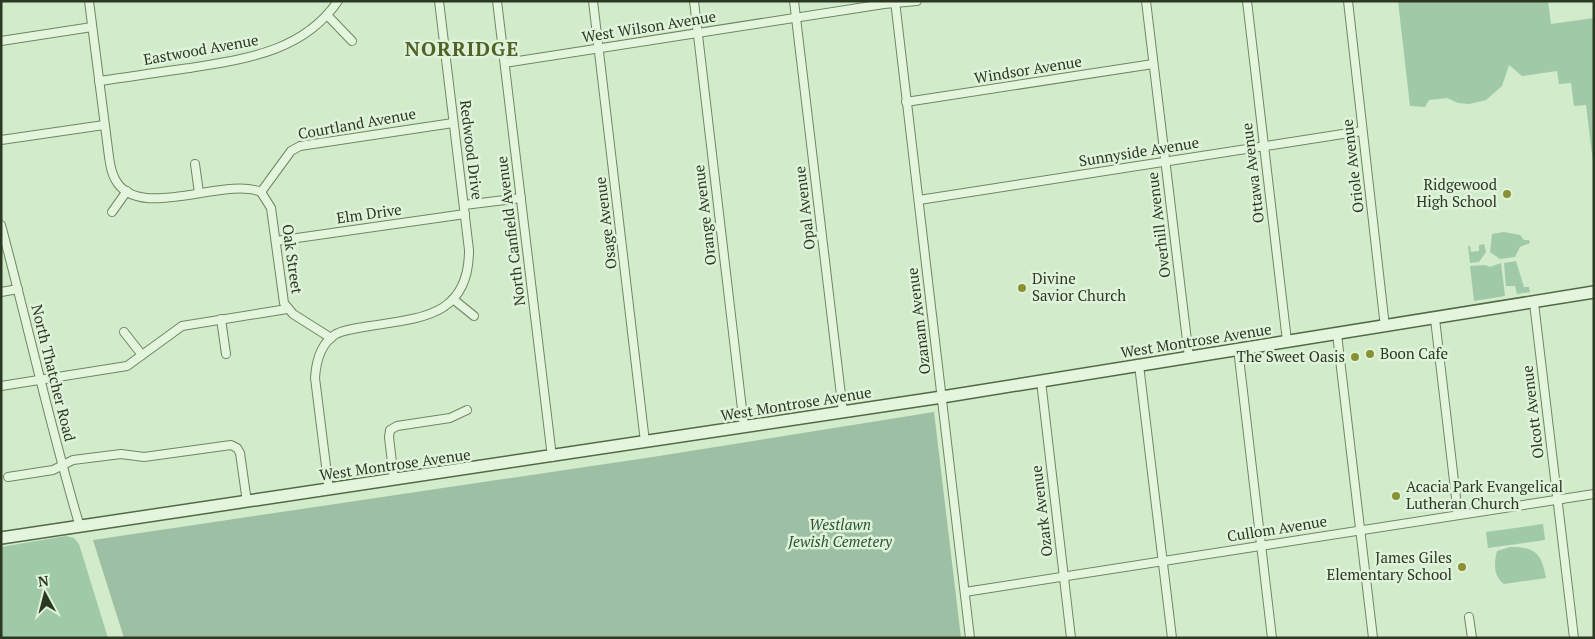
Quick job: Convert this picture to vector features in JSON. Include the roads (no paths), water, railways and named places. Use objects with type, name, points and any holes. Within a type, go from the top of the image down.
[{"type":"street","points":[[89,1],[108,157],[115,179],[126,191],[152,199],[240,187],[261,192]]},
{"type":"street","name":"Eastwood Avenue","points":[[99,81],[253,58],[295,40],[327,15],[338,1]]},
{"type":"street","name":"Redwood Drive","points":[[331,338],[349,330],[429,316],[439,312],[453,299],[463,284],[469,268],[464,205],[439,1]]},
{"type":"street","name":"North Canfield Avenue","points":[[497,1],[552,457]]},
{"type":"street","name":"Osage Avenue","points":[[593,1],[645,442]]},
{"type":"street","name":"Orange Avenue","points":[[694,1],[744,426]]},
{"type":"street","name":"Opal Avenue","points":[[794,1],[843,412]]},
{"type":"street","name":"West Wilson Avenue","points":[[504,63],[895,2],[917,1]]},
{"type":"street","name":"Overhill Avenue","points":[[1146,1],[1189,357]]},
{"type":"street","name":"Ottawa Avenue","points":[[1247,1],[1287,341]]},
{"type":"street","name":"Oriole Avenue","points":[[1348,1],[1385,326]]},
{"type":"street","name":"Ozanam Avenue","points":[[895,2],[970,638]]},
{"type":"street","points":[[327,15],[352,41]]},
{"type":"street","points":[[1,41],[92,27]]},
{"type":"street","name":"Windsor Avenue","points":[[906,102],[1153,64]]},
{"type":"street","name":"Courtland Avenue","points":[[261,192],[291,151],[300,146],[453,123]]},
{"type":"street","points":[[1,140],[104,125]]},
{"type":"street","name":"Sunnyside Avenue","points":[[919,200],[1362,131]]},
{"type":"street","points":[[195,164],[199,193]]},
{"type":"street","points":[[112,212],[126,191]]},
{"type":"street","name":"Oak Street","points":[[261,192],[271,208],[282,294],[287,309],[331,338]]},
{"type":"street","points":[[464,205],[521,198]]},
{"type":"street","name":"Elm Drive","points":[[276,241],[465,214]]},
{"type":"street","name":"North Thatcher Road","points":[[1,225],[42,380],[62,465],[80,527]]},
{"type":"street","points":[[1,292],[18,289]]},
{"type":"street","name":"West Montrose Avenue","points":[[1,538],[552,457],[1435,319],[1594,292]]},
{"type":"street","points":[[453,299],[474,316]]},
{"type":"street","name":"Olcott Avenue","points":[[1534,302],[1574,638]]},
{"type":"street","points":[[1,386],[127,366],[182,326],[287,309]]},
{"type":"street","points":[[221,319],[226,354]]},
{"type":"street","points":[[1435,319],[1458,515]]},
{"type":"street","points":[[124,332],[142,354]]},
{"type":"street","points":[[1337,334],[1373,638]]},
{"type":"street","points":[[328,490],[315,378],[319,355],[331,338]]},
{"type":"street","points":[[1238,349],[1272,638]]},
{"type":"street","points":[[1139,365],[1172,638]]},
{"type":"street","name":"Ozark Avenue","points":[[1040,381],[1071,638]]},
{"type":"street","points":[[394,480],[389,437],[390,430],[397,426],[456,417],[467,410]]},
{"type":"street","points":[[8,477],[53,470],[73,460],[115,454],[144,457],[227,445],[237,448],[241,456],[247,502]]},
{"type":"street","name":"Cullom Avenue","points":[[965,592],[1594,494]]},
{"type":"street","points":[[1469,617],[1472,638]]},
{"type":"place","name":"Ridgewood High School","points":[[1507,194]]},
{"type":"place","name":"Divine Savior Church","points":[[1022,288]]},
{"type":"place","name":"Boon Cafe","points":[[1370,354]]},
{"type":"place","name":"The Sweet Oasis","points":[[1355,357]]},
{"type":"place","name":"Acacia Park Evangelical Lutheran Church","points":[[1396,496]]},
{"type":"place","name":"James Giles Elementary School","points":[[1462,567]]},
{"type":"district","name":"NORRIDGE","points":[[462,49]]},
{"type":"park label","name":"Westlawn Jewish Cemetery","points":[[840,534]]}]
